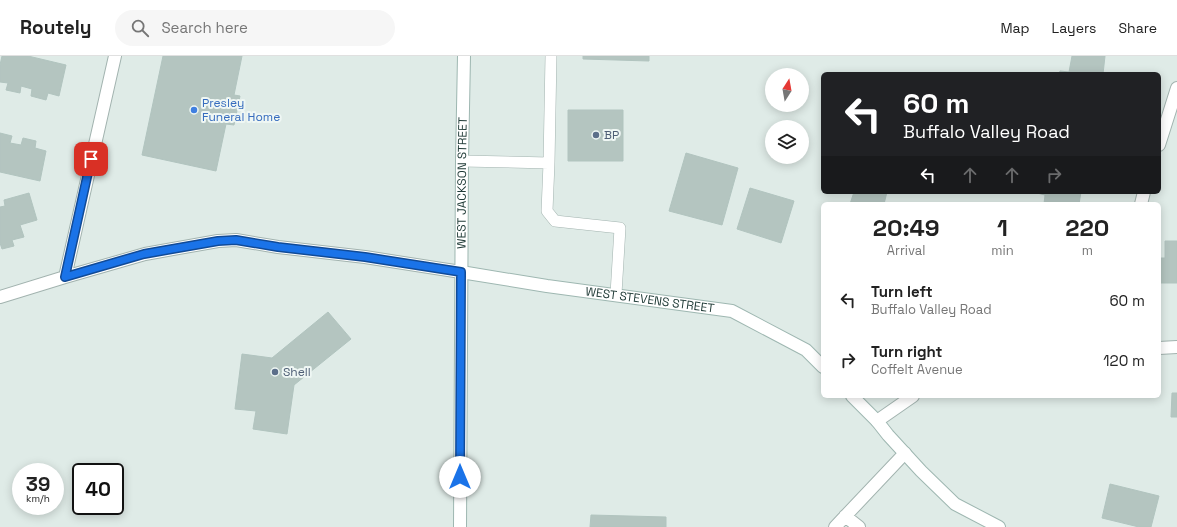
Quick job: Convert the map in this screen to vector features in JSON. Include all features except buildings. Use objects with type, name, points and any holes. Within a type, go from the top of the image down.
[{"type":"street","points":[[65,277],[115,56]]},
{"type":"street","name":"WEST JACKSON STREET","points":[[460,527],[464,56]]},
{"type":"street","points":[[1161,140],[1177,88]]},
{"type":"street","name":"WEST STEVENS STREET","points":[[0,297],[144,254],[218,241],[236,240],[278,247],[365,257],[546,286],[616,294],[732,311],[806,350],[821,365]]},
{"type":"street","points":[[1161,348],[1177,347]]},
{"type":"street","points":[[854,398],[877,421],[921,471],[955,504],[999,527]]},
{"type":"street","points":[[877,421],[910,398]]},
{"type":"street","points":[[835,527],[905,453]]},
{"type":"street","points":[[845,516],[859,527]]},
{"type":"lane","points":[[551,56],[547,211],[555,221],[620,228],[616,294]]},
{"type":"lane","points":[[462,160],[549,163]]},
{"type":"place","name":"Presley Funeral Home","points":[[194,110]]},
{"type":"place","name":"BP","points":[[596,135]]},
{"type":"place","name":"Shell","points":[[275,372]]},
{"type":"route","points":[[91,159],[65,277],[144,254],[218,241],[236,240],[278,247],[365,257],[461,272],[460,477]]}]
